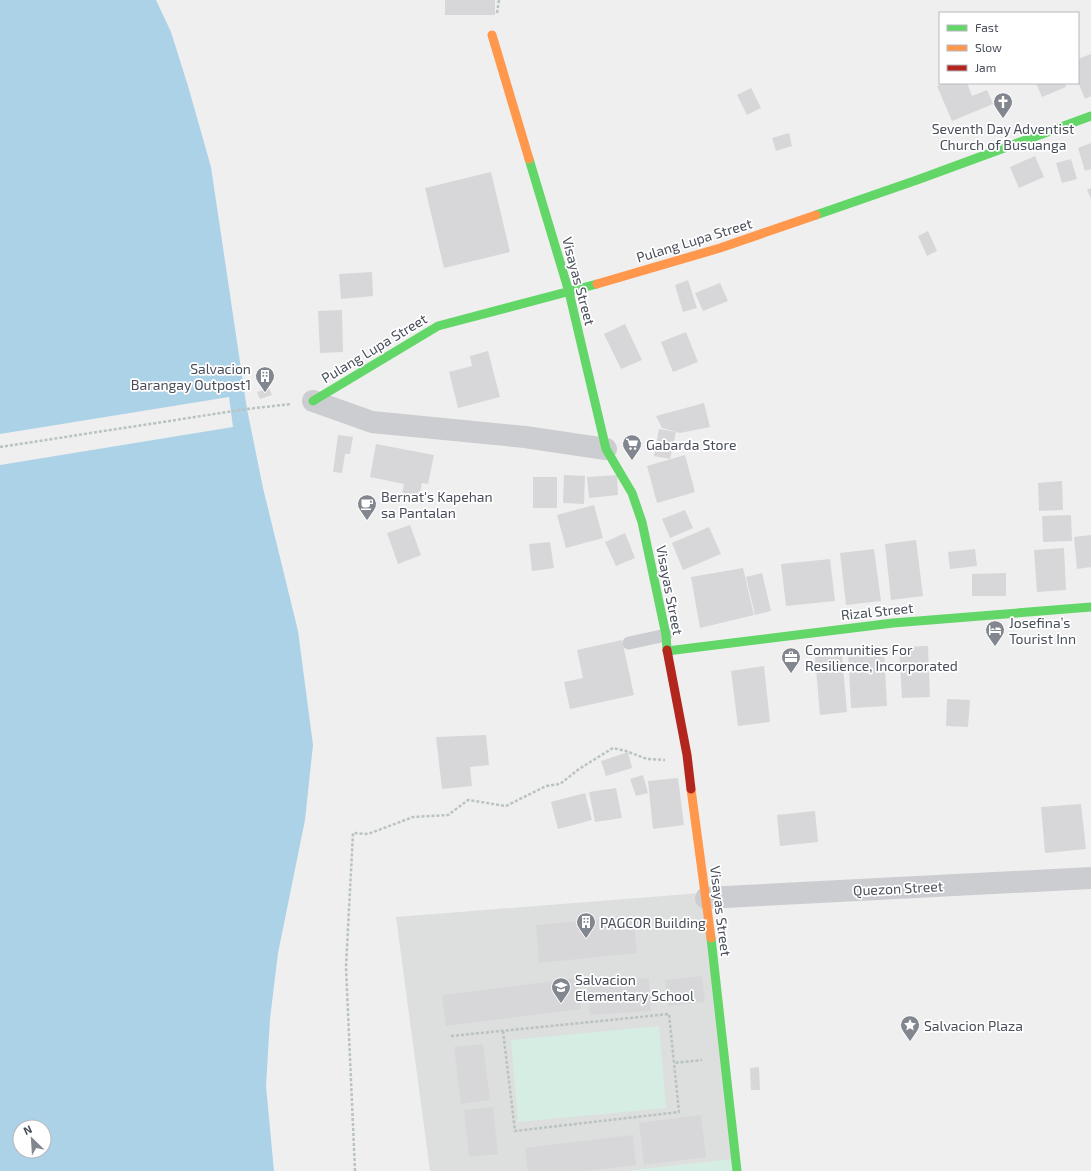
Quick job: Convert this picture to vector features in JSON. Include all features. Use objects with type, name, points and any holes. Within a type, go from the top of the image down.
[{"type":"street","name":"Visayas Street","points":[[492,35],[569,292],[606,449],[632,493],[642,522],[666,635],[667,651],[687,755],[706,898],[737,1171]]},
{"type":"street","name":"Pulang Lupa Street","points":[[313,401],[438,326],[569,292],[720,248],[917,180],[1091,116]]},
{"type":"street","points":[[313,401],[372,422],[525,437],[606,449]]},
{"type":"street","name":"Rizal Street","points":[[667,651],[893,623],[1091,607]]},
{"type":"street","name":"Quezon Street","points":[[706,898],[1091,878]]},
{"type":"lane","points":[[629,642],[666,635]]},
{"type":"path","points":[[0,447],[247,409],[313,401]]},
{"type":"path","points":[[355,1171],[346,967],[353,832],[368,834],[413,817],[448,815],[468,800],[506,806],[546,786],[560,784],[579,769],[613,748],[648,759],[674,761],[687,755]]},
{"type":"path","points":[[451,1036],[669,1014],[679,1112],[515,1131],[503,1031]]},
{"type":"path","points":[[674,1063],[725,1058]]},
{"type":"shaded area","name":"Salvacion Elementary School","points":[[701,893],[736,1171],[430,1171],[396,917]]},
{"type":"green space","points":[[659,1026],[666,1108],[518,1122],[511,1040]]},
{"type":"green space","points":[[732,1159],[733,1171],[624,1171]]},
{"type":"water","points":[[0,0],[156,0],[171,32],[211,167],[247,409],[263,488],[298,631],[313,745],[305,820],[278,953],[270,1019],[266,1086],[274,1171],[0,1171]]},
{"type":"pier","points":[[229,397],[233,427],[0,465],[0,434]]},
{"type":"building","points":[[445,0],[495,0],[495,15],[445,15]]},
{"type":"building","points":[[1091,54],[1091,96],[1085,99],[1079,84],[1079,59]]},
{"type":"building","points":[[942,84],[967,84],[972,96],[987,90],[993,104],[952,121],[937,86]]},
{"type":"building","points":[[1036,84],[1065,84],[1066,87],[1042,97]]},
{"type":"building","points":[[751,88],[761,108],[747,115],[737,95]]},
{"type":"building","points":[[789,133],[792,146],[776,151],[772,138]]},
{"type":"building","points":[[1091,143],[1091,169],[1085,171],[1078,148]]},
{"type":"building","points":[[1035,156],[1044,177],[1019,188],[1010,167]]},
{"type":"building","points":[[1071,159],[1077,179],[1062,183],[1056,163]]},
{"type":"building","points":[[491,172],[510,252],[444,268],[425,188]]},
{"type":"building","points":[[1091,188],[1091,199],[1087,190]]},
{"type":"building","points":[[928,231],[937,251],[927,256],[918,236]]},
{"type":"building","points":[[372,272],[373,296],[341,299],[339,274]]},
{"type":"building","points":[[688,280],[697,308],[683,312],[675,285]]},
{"type":"building","points":[[720,283],[728,301],[703,311],[695,293]]},
{"type":"building","points":[[342,310],[343,352],[320,353],[318,311]]},
{"type":"building","points":[[625,324],[642,360],[621,369],[604,334]]},
{"type":"building","points":[[686,332],[698,362],[673,372],[661,342]]},
{"type":"building","points":[[488,351],[500,397],[458,408],[449,372],[472,366],[470,356]]},
{"type":"building","name":"Salvacion Barangay Outpost1","points":[[269,388],[272,395],[260,399],[257,392]]},
{"type":"building","points":[[704,403],[710,427],[680,433],[662,428],[656,416]]},
{"type":"building","points":[[659,429],[676,432],[670,459],[654,456]]},
{"type":"building","points":[[338,435],[353,437],[350,454],[345,454],[342,473],[333,472]]},
{"type":"building","points":[[376,444],[434,455],[428,484],[422,483],[419,499],[402,495],[404,484],[370,477]]},
{"type":"building","points":[[685,455],[695,492],[657,503],[647,466]]},
{"type":"building","points":[[564,475],[585,476],[584,504],[563,503]]},
{"type":"building","points":[[617,475],[618,495],[589,498],[587,477]]},
{"type":"building","points":[[533,477],[557,477],[557,508],[533,508]]},
{"type":"building","points":[[1062,481],[1063,510],[1039,511],[1038,483]]},
{"type":"building","points":[[594,505],[603,538],[566,548],[557,515]]},
{"type":"building","points":[[685,510],[693,528],[670,538],[662,519]]},
{"type":"building","points":[[1071,515],[1072,541],[1043,542],[1042,516]]},
{"type":"building","points":[[410,525],[421,555],[398,564],[387,533]]},
{"type":"building","points":[[709,527],[721,554],[683,570],[672,543]]},
{"type":"building","points":[[625,533],[635,558],[616,566],[605,542]]},
{"type":"building","points":[[1091,535],[1091,567],[1077,569],[1074,537]]},
{"type":"building","points":[[916,540],[923,596],[891,600],[885,544]]},
{"type":"building","points":[[550,542],[554,568],[532,571],[529,544]]},
{"type":"building","points":[[1064,548],[1066,590],[1037,592],[1034,550]]},
{"type":"building","points":[[874,549],[881,601],[846,605],[840,553]]},
{"type":"building","points":[[975,549],[977,566],[950,569],[948,552]]},
{"type":"building","points":[[830,559],[835,601],[786,606],[781,564]]},
{"type":"building","points":[[743,568],[754,615],[700,628],[691,577]]},
{"type":"building","points":[[762,573],[771,611],[755,615],[746,577]]},
{"type":"building","points":[[1006,573],[1006,596],[972,596],[972,574]]},
{"type":"building","points":[[622,640],[634,695],[570,709],[564,682],[583,678],[577,650]]},
{"type":"building","points":[[928,646],[930,697],[902,698],[899,647]]},
{"type":"building","points":[[884,650],[887,706],[851,708],[848,652]]},
{"type":"building","points":[[842,655],[847,712],[820,715],[815,657]]},
{"type":"building","points":[[764,666],[770,722],[738,726],[731,671]]},
{"type":"building","points":[[947,699],[970,700],[968,727],[946,726]]},
{"type":"building","points":[[486,735],[489,765],[470,767],[472,786],[442,789],[436,737]]},
{"type":"building","points":[[628,752],[632,768],[606,776],[601,761]]},
{"type":"building","points":[[643,775],[648,793],[636,796],[630,779]]},
{"type":"building","points":[[678,778],[684,825],[653,829],[648,781]]},
{"type":"building","points":[[616,788],[622,818],[595,822],[589,792]]},
{"type":"building","points":[[585,793],[592,820],[558,829],[551,802]]},
{"type":"building","points":[[1081,804],[1086,849],[1045,853],[1041,807]]},
{"type":"building","points":[[815,811],[818,842],[780,846],[777,815]]},
{"type":"building","name":"PAGCOR Building","points":[[633,916],[637,953],[539,963],[536,925]]},
{"type":"building","points":[[702,976],[705,1002],[668,1006],[665,980]]},
{"type":"building","points":[[577,978],[581,1009],[446,1026],[442,995]]},
{"type":"building","points":[[649,978],[651,1011],[590,1015],[588,983]]},
{"type":"building","points":[[483,1044],[490,1100],[461,1104],[454,1047]]},
{"type":"building","points":[[759,1067],[760,1090],[751,1090],[750,1068]]},
{"type":"building","points":[[493,1107],[498,1154],[469,1157],[464,1110]]},
{"type":"building","points":[[701,1115],[706,1157],[644,1165],[639,1123]]},
{"type":"building","points":[[633,1135],[636,1165],[586,1171],[528,1171],[525,1148]]},
{"type":"traffic: fast","points":[[816,215],[917,180],[1091,116]]},
{"type":"traffic: fast","points":[[529,159],[569,292],[606,449],[632,493],[642,522],[666,635],[667,650]]},
{"type":"traffic: fast","points":[[313,401],[438,326],[597,284]]},
{"type":"traffic: fast","points":[[667,651],[893,623],[1091,607]]},
{"type":"traffic: fast","points":[[711,938],[737,1171]]},
{"type":"traffic: slow","points":[[492,35],[529,159]]},
{"type":"traffic: slow","points":[[597,284],[720,248],[816,215]]},
{"type":"traffic: slow","points":[[691,789],[711,938]]},
{"type":"traffic: jam","points":[[667,650],[687,755],[691,789]]},
{"type":"place","name":"Seventh Day Adventist Church of Busuanga","points":[[1003,119]]},
{"type":"place","name":"Salvacion Barangay Outpost1","points":[[265,393]]},
{"type":"place","name":"Gabarda Store","points":[[632,461]]},
{"type":"place","name":"Bernat's Kapehan sa Pantalan","points":[[367,521]]},
{"type":"place","name":"Josefina’s Tourist Inn","points":[[995,647]]},
{"type":"place","name":"Communities For Resilience, Incorporated","points":[[791,674]]},
{"type":"place","name":"PAGCOR Building","points":[[586,939]]},
{"type":"place","name":"Salvacion Elementary School","points":[[561,1004]]},
{"type":"place","name":"Salvacion Plaza","points":[[910,1042]]}]
